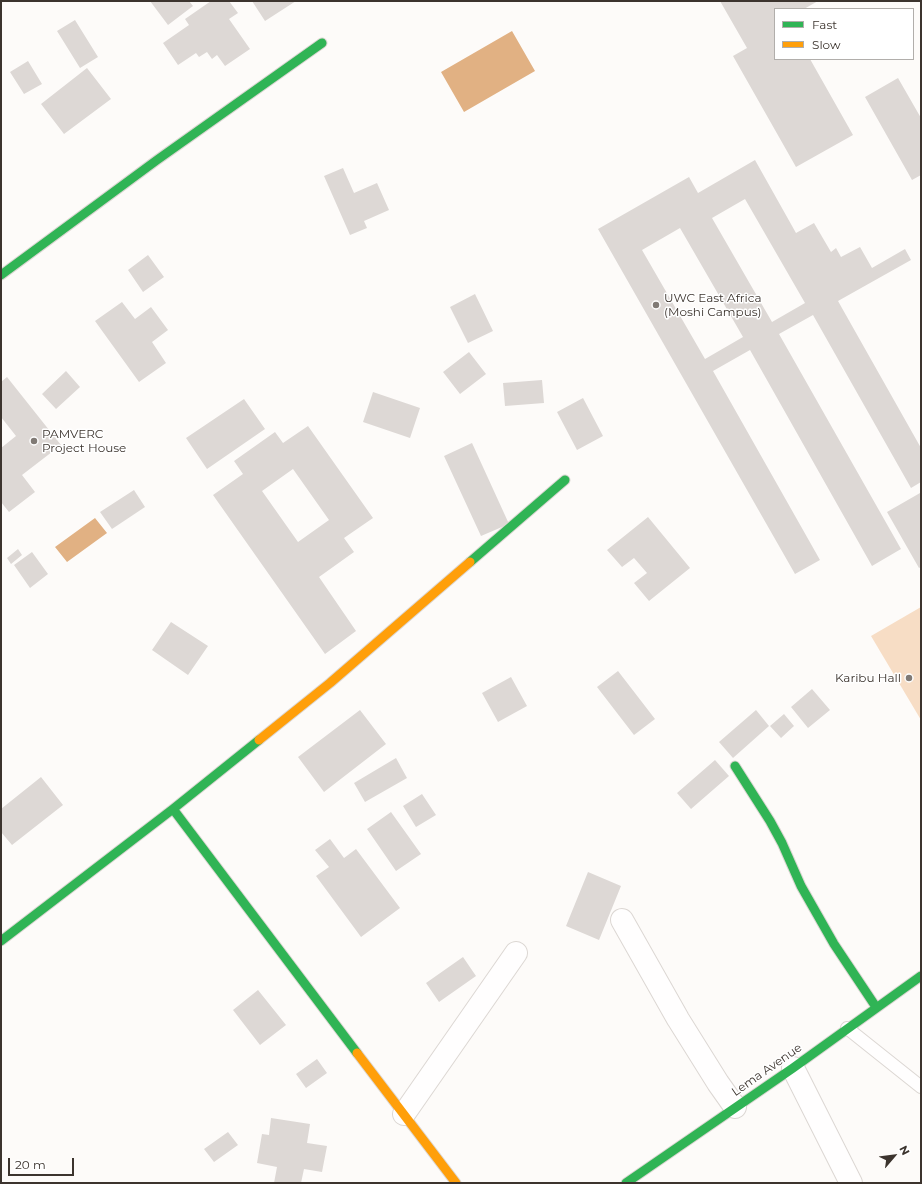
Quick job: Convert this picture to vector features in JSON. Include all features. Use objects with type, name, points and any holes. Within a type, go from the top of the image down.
[{"type":"street","points":[[1,275],[157,160],[322,43]]},
{"type":"street","points":[[1,940],[173,809],[330,683],[565,480]]},
{"type":"street","points":[[735,766],[770,821],[782,843],[801,886],[834,944],[876,1007]]},
{"type":"street","points":[[173,809],[456,1183]]},
{"type":"street","points":[[622,920],[678,1019],[718,1083],[735,1107]]},
{"type":"street","points":[[404,1114],[516,954]]},
{"type":"street","name":"Lema Avenue","points":[[626,1183],[792,1068],[921,976]]},
{"type":"street","points":[[792,1068],[851,1183]]},
{"type":"lane","points":[[847,1028],[921,1086]]},
{"type":"shaded area","points":[[512,31],[535,71],[464,112],[441,72]]},
{"type":"shaded area","points":[[95,518],[107,533],[67,562],[55,547]]},
{"type":"shaded area","name":"Karibu Hall","points":[[921,607],[921,720],[871,636]]},
{"type":"building","points":[[150,1],[189,1],[193,6],[168,25]]},
{"type":"building","points":[[211,1],[229,1],[238,13],[229,19],[250,49],[225,66],[217,55],[212,59],[207,52],[199,57],[196,53],[178,65],[163,43],[189,25],[185,19]]},
{"type":"building","points":[[252,1],[296,1],[265,21]]},
{"type":"building","points":[[720,1],[818,1],[806,8],[774,8],[774,60],[811,60],[853,135],[796,167],[733,56],[747,48]]},
{"type":"building","points":[[75,20],[98,57],[80,68],[57,31]]},
{"type":"building","points":[[28,61],[42,84],[24,94],[10,72]]},
{"type":"building","points":[[87,68],[111,99],[64,134],[41,104]]},
{"type":"building","points":[[898,78],[921,118],[921,175],[912,180],[865,97]]},
{"type":"building","points":[[755,160],[796,233],[814,223],[831,252],[836,248],[841,257],[860,247],[872,268],[905,249],[911,260],[838,301],[921,448],[921,482],[911,488],[813,315],[779,334],[901,549],[872,566],[750,350],[713,371],[820,560],[795,574],[598,229],[689,177],[698,193]],"holes":[[[745,199],[805,303],[772,322],[712,218]],[[680,228],[743,337],[705,359],[642,250]]]},
{"type":"building","points":[[343,168],[354,193],[377,183],[389,210],[364,221],[367,228],[350,235],[324,176]]},
{"type":"building","points":[[148,255],[164,277],[143,292],[128,270]]},
{"type":"building","points":[[475,294],[493,331],[468,343],[450,307]]},
{"type":"building","points":[[122,302],[135,319],[151,307],[168,330],[152,342],[166,363],[139,382],[95,321]]},
{"type":"building","points":[[469,352],[486,374],[460,394],[443,372]]},
{"type":"building","points":[[66,371],[80,387],[56,409],[42,394]]},
{"type":"building","name":"PAMVERC Project House","points":[[7,377],[61,445],[22,475],[35,492],[9,512],[1,502],[1,448],[16,436],[1,417],[1,382]]},
{"type":"building","points":[[542,380],[544,403],[505,406],[503,383]]},
{"type":"building","points":[[373,392],[420,408],[410,438],[363,422]]},
{"type":"building","points":[[583,398],[603,436],[577,450],[557,412]]},
{"type":"building","points":[[244,399],[265,429],[207,469],[186,438]]},
{"type":"building","points":[[308,426],[373,518],[344,538],[354,552],[319,577],[356,631],[325,654],[213,495],[243,474],[234,461],[275,432],[283,443]],"holes":[[[293,469],[329,520],[298,542],[262,491]]]},
{"type":"building","points":[[472,443],[509,524],[481,536],[444,456]]},
{"type":"building","points":[[134,490],[145,507],[112,529],[100,512]]},
{"type":"building","points":[[920,493],[921,567],[919,568],[887,512]]},
{"type":"building","points":[[648,517],[690,568],[649,601],[634,583],[647,573],[634,558],[622,567],[607,550]]},
{"type":"building","points":[[18,549],[22,555],[11,564],[7,558]]},
{"type":"building","points":[[32,552],[48,574],[30,588],[14,565]]},
{"type":"building","points":[[171,622],[208,646],[188,675],[152,650]]},
{"type":"building","points":[[618,671],[655,719],[634,735],[597,687]]},
{"type":"building","points":[[511,677],[527,706],[498,722],[482,693]]},
{"type":"building","points":[[812,689],[830,710],[808,728],[791,707]]},
{"type":"building","points":[[360,710],[386,744],[324,792],[298,757]]},
{"type":"building","points":[[756,710],[769,726],[733,758],[719,742]]},
{"type":"building","points":[[784,714],[794,726],[781,738],[770,726]]},
{"type":"building","points":[[396,758],[407,778],[365,802],[354,783]]},
{"type":"building","points":[[715,760],[729,776],[691,809],[677,793]]},
{"type":"building","points":[[41,777],[63,805],[12,845],[1,832],[1,809]]},
{"type":"building","points":[[422,794],[436,815],[416,827],[403,806]]},
{"type":"building","points":[[391,812],[421,854],[396,871],[367,829]]},
{"type":"building","points":[[330,839],[344,858],[356,849],[400,908],[361,937],[316,876],[329,867],[315,850]]},
{"type":"building","points":[[588,872],[621,886],[599,940],[566,926]]},
{"type":"building","points":[[463,957],[476,976],[439,1002],[426,983]]},
{"type":"building","points":[[258,990],[286,1025],[260,1045],[233,1010]]},
{"type":"building","points":[[317,1059],[327,1073],[306,1088],[296,1074]]},
{"type":"building","points":[[271,1118],[310,1124],[307,1143],[327,1146],[322,1172],[304,1169],[301,1183],[274,1183],[277,1167],[257,1163],[262,1134],[269,1135]]},
{"type":"building","points":[[228,1132],[238,1145],[214,1162],[204,1149]]},
{"type":"traffic: fast","points":[[1,275],[157,160],[322,43]]},
{"type":"traffic: fast","points":[[470,562],[565,480]]},
{"type":"traffic: fast","points":[[1,941],[173,809],[259,740]]},
{"type":"traffic: fast","points":[[735,766],[770,821],[782,843],[801,886],[834,944],[876,1007]]},
{"type":"traffic: fast","points":[[173,809],[357,1053]]},
{"type":"traffic: fast","points":[[626,1183],[793,1068],[921,976]]},
{"type":"traffic: slow","points":[[259,740],[330,683],[470,562]]},
{"type":"traffic: slow","points":[[357,1053],[456,1183]]},
{"type":"place","name":"UWC East Africa (Moshi Campus)","points":[[656,305]]},
{"type":"place","name":"PAMVERC Project House","points":[[34,441]]},
{"type":"place","name":"Karibu Hall","points":[[909,678]]}]
